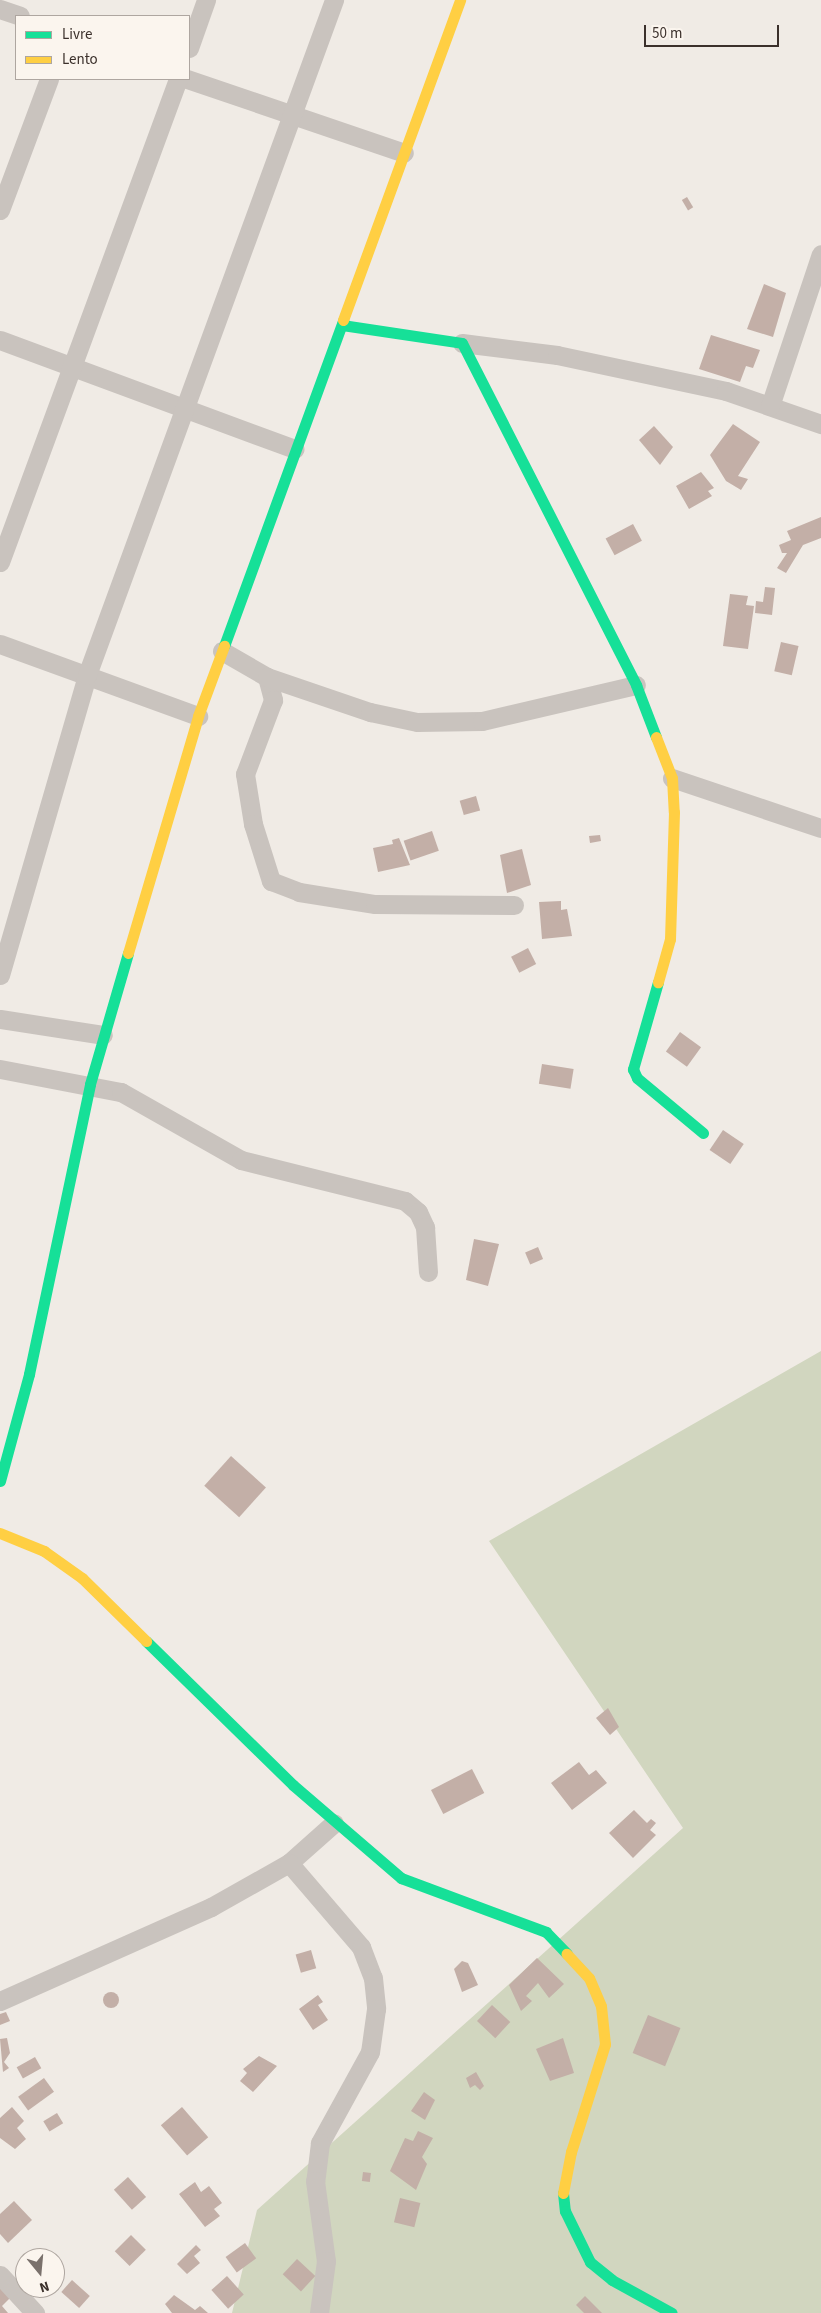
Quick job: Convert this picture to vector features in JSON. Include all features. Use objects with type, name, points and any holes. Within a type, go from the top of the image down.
[{"type":"street","points":[[190,45],[206,0]]},
{"type":"street","points":[[0,975],[87,675],[187,408],[334,0]]},
{"type":"street","points":[[0,1481],[29,1374],[90,1084],[103,1034],[198,716],[460,0]]},
{"type":"street","points":[[0,9],[17,15]]},
{"type":"street","points":[[0,210],[49,80]]},
{"type":"street","points":[[0,562],[178,80]]},
{"type":"street","points":[[190,80],[404,153]]},
{"type":"street","points":[[770,406],[821,254]]},
{"type":"street","points":[[342,325],[557,355],[726,391],[821,424]]},
{"type":"street","points":[[0,340],[295,449]]},
{"type":"street","points":[[462,343],[636,685],[672,778],[670,939],[633,1069],[637,1078],[703,1133]]},
{"type":"street","points":[[0,644],[198,716]]},
{"type":"street","points":[[222,651],[268,677],[370,712],[417,722],[482,721],[636,685]]},
{"type":"street","points":[[268,677],[273,700],[269,715],[245,774],[253,824],[271,881],[299,892],[375,904],[514,905]]},
{"type":"street","points":[[672,778],[821,828]]},
{"type":"street","points":[[0,1019],[103,1034]]},
{"type":"street","points":[[0,1069],[90,1084],[130,1095],[241,1160],[405,1201],[418,1212],[425,1227],[428,1272]]},
{"type":"street","points":[[0,1533],[44,1551],[82,1578],[334,1823],[406,1882],[546,1932],[589,1978],[602,2006],[605,2044],[571,2152],[563,2189],[565,2211],[590,2262],[612,2280],[672,2313]]},
{"type":"street","points":[[0,2001],[211,1906],[289,1863],[334,1823]]},
{"type":"street","points":[[289,1863],[361,1947],[373,1978],[376,2009],[370,2052],[332,2115],[318,2152],[315,2181],[326,2261],[319,2313]]},
{"type":"street","points":[[0,2276],[35,2313]]},
{"type":"green space","points":[[821,1351],[821,2313],[232,2313],[257,2210],[683,1828],[489,1541]]},
{"type":"building","points":[[687,197],[693,207],[688,210],[682,200]]},
{"type":"building","points":[[764,284],[786,293],[773,337],[747,329]]},
{"type":"building","points":[[711,335],[760,350],[753,368],[746,366],[740,382],[699,369]]},
{"type":"building","points":[[733,424],[760,442],[738,476],[748,479],[741,490],[726,481],[710,455]]},
{"type":"building","points":[[654,426],[673,447],[660,465],[639,440]]},
{"type":"building","points":[[701,472],[714,488],[708,491],[712,496],[689,509],[676,486]]},
{"type":"building","points":[[821,517],[821,538],[803,545],[786,573],[777,568],[787,553],[782,553],[779,545],[791,540],[787,531]]},
{"type":"building","points":[[633,524],[642,541],[615,555],[606,539]]},
{"type":"building","points":[[765,587],[775,588],[772,615],[755,613],[756,601],[763,602]]},
{"type":"building","points":[[730,594],[748,596],[746,605],[754,606],[748,649],[723,646]]},
{"type":"building","points":[[781,642],[799,646],[792,675],[774,671]]},
{"type":"building","points":[[476,796],[480,810],[464,815],[460,801]]},
{"type":"building","points":[[432,831],[439,851],[410,861],[404,841]]},
{"type":"building","points":[[600,835],[601,841],[590,843],[589,836]]},
{"type":"building","points":[[399,838],[410,865],[378,872],[373,848],[393,844],[392,840]]},
{"type":"building","points":[[522,849],[531,885],[507,893],[500,855]]},
{"type":"building","points":[[561,901],[561,910],[567,909],[572,936],[542,939],[539,902]]},
{"type":"building","points":[[528,948],[536,964],[519,973],[511,957]]},
{"type":"building","points":[[680,1032],[701,1047],[687,1067],[666,1051]]},
{"type":"building","points":[[542,1064],[574,1069],[570,1089],[539,1084]]},
{"type":"building","points":[[723,1130],[744,1144],[730,1164],[710,1150]]},
{"type":"building","points":[[474,1239],[499,1244],[488,1286],[466,1280]]},
{"type":"building","points":[[538,1247],[543,1259],[530,1264],[525,1252]]},
{"type":"building","points":[[231,1456],[266,1487],[239,1517],[204,1486]]},
{"type":"building","points":[[608,1708],[619,1727],[610,1735],[596,1718]]},
{"type":"building","points":[[579,1762],[589,1775],[596,1770],[607,1783],[572,1810],[551,1783]]},
{"type":"building","points":[[472,1769],[484,1793],[443,1814],[431,1790]]},
{"type":"building","points":[[634,1810],[647,1823],[651,1819],[656,1823],[650,1830],[656,1835],[633,1858],[609,1833]]},
{"type":"building","points":[[311,1950],[316,1968],[301,1973],[296,1954]]},
{"type":"building","points":[[537,1958],[564,1984],[549,1998],[538,1983],[526,1996],[532,2001],[521,2011],[509,1985]]},
{"type":"building","points":[[462,1961],[468,1963],[478,1985],[462,1992],[454,1969]]},
{"type":"building","points":[[108,1992],[114,1992],[119,1997],[117,2006],[108,2008],[103,2003],[103,1997]]},
{"type":"building","points":[[318,1995],[323,2002],[318,2005],[328,2020],[313,2030],[299,2009]]},
{"type":"building","points":[[492,2005],[510,2022],[495,2038],[477,2021]]},
{"type":"building","points":[[6,2012],[10,2021],[0,2025],[0,2014]]},
{"type":"building","points":[[648,2015],[680,2028],[665,2066],[633,2053]]},
{"type":"building","points":[[7,2038],[10,2053],[4,2062],[9,2068],[3,2072],[0,2039]]},
{"type":"building","points":[[563,2038],[574,2073],[550,2081],[536,2049]]},
{"type":"building","points":[[259,2056],[277,2066],[253,2092],[240,2081],[247,2073],[243,2069]]},
{"type":"building","points":[[35,2057],[41,2068],[23,2079],[17,2067]]},
{"type":"building","points":[[476,2072],[484,2086],[480,2090],[475,2085],[470,2088],[466,2078]]},
{"type":"building","points":[[44,2078],[54,2092],[28,2111],[18,2097]]},
{"type":"building","points":[[424,2092],[435,2100],[425,2120],[411,2111]]},
{"type":"building","points":[[12,2107],[24,2121],[17,2128],[26,2139],[15,2149],[0,2138],[0,2118]]},
{"type":"building","points":[[182,2107],[208,2137],[187,2156],[161,2125]]},
{"type":"building","points":[[57,2113],[63,2123],[49,2132],[43,2121]]},
{"type":"building","points":[[418,2131],[433,2138],[422,2157],[427,2164],[416,2190],[390,2171],[405,2138],[413,2141]]},
{"type":"building","points":[[363,2172],[371,2173],[370,2182],[362,2181]]},
{"type":"building","points":[[128,2177],[146,2197],[132,2210],[114,2190]]},
{"type":"building","points":[[195,2182],[201,2192],[209,2186],[222,2203],[214,2209],[220,2216],[205,2227],[179,2194]]},
{"type":"building","points":[[400,2198],[420,2203],[414,2227],[394,2222]]},
{"type":"building","points":[[14,2201],[32,2220],[8,2243],[0,2234],[0,2214]]},
{"type":"building","points":[[131,2235],[146,2250],[130,2266],[115,2251]]},
{"type":"building","points":[[245,2243],[256,2258],[237,2272],[226,2257]]},
{"type":"building","points":[[196,2245],[201,2250],[194,2256],[200,2263],[187,2274],[177,2264]]},
{"type":"building","points":[[297,2259],[315,2276],[301,2291],[283,2274]]},
{"type":"building","points":[[227,2276],[244,2295],[228,2309],[211,2290]]},
{"type":"building","points":[[72,2280],[90,2296],[79,2308],[65,2295],[65,2288]]},
{"type":"building","points":[[0,2287],[10,2298],[2,2306],[8,2313],[0,2313]]},
{"type":"building","points":[[174,2295],[195,2310],[200,2306],[208,2313],[172,2313],[165,2304]]},
{"type":"building","points":[[585,2296],[602,2313],[584,2313],[576,2305]]},
{"type":"traffic: fast","points":[[224,646],[343,320]]},
{"type":"traffic: fast","points":[[342,325],[462,343],[636,685],[656,737]]},
{"type":"traffic: fast","points":[[0,1481],[29,1374],[90,1084],[128,953]]},
{"type":"traffic: fast","points":[[658,982],[633,1069],[637,1078],[703,1133]]},
{"type":"traffic: fast","points":[[146,1641],[293,1785],[401,1878],[546,1932],[567,1954]]},
{"type":"traffic: fast","points":[[563,2193],[565,2211],[590,2262],[612,2280],[672,2313]]},
{"type":"traffic: slow","points":[[343,320],[460,0]]},
{"type":"traffic: slow","points":[[128,953],[198,716],[224,646]]},
{"type":"traffic: slow","points":[[656,737],[672,778],[674,812],[670,939],[658,982]]},
{"type":"traffic: slow","points":[[0,1533],[44,1551],[82,1578],[146,1641]]},
{"type":"traffic: slow","points":[[563,2193],[571,2152],[605,2044],[601,2006],[589,1978],[567,1954]]}]
